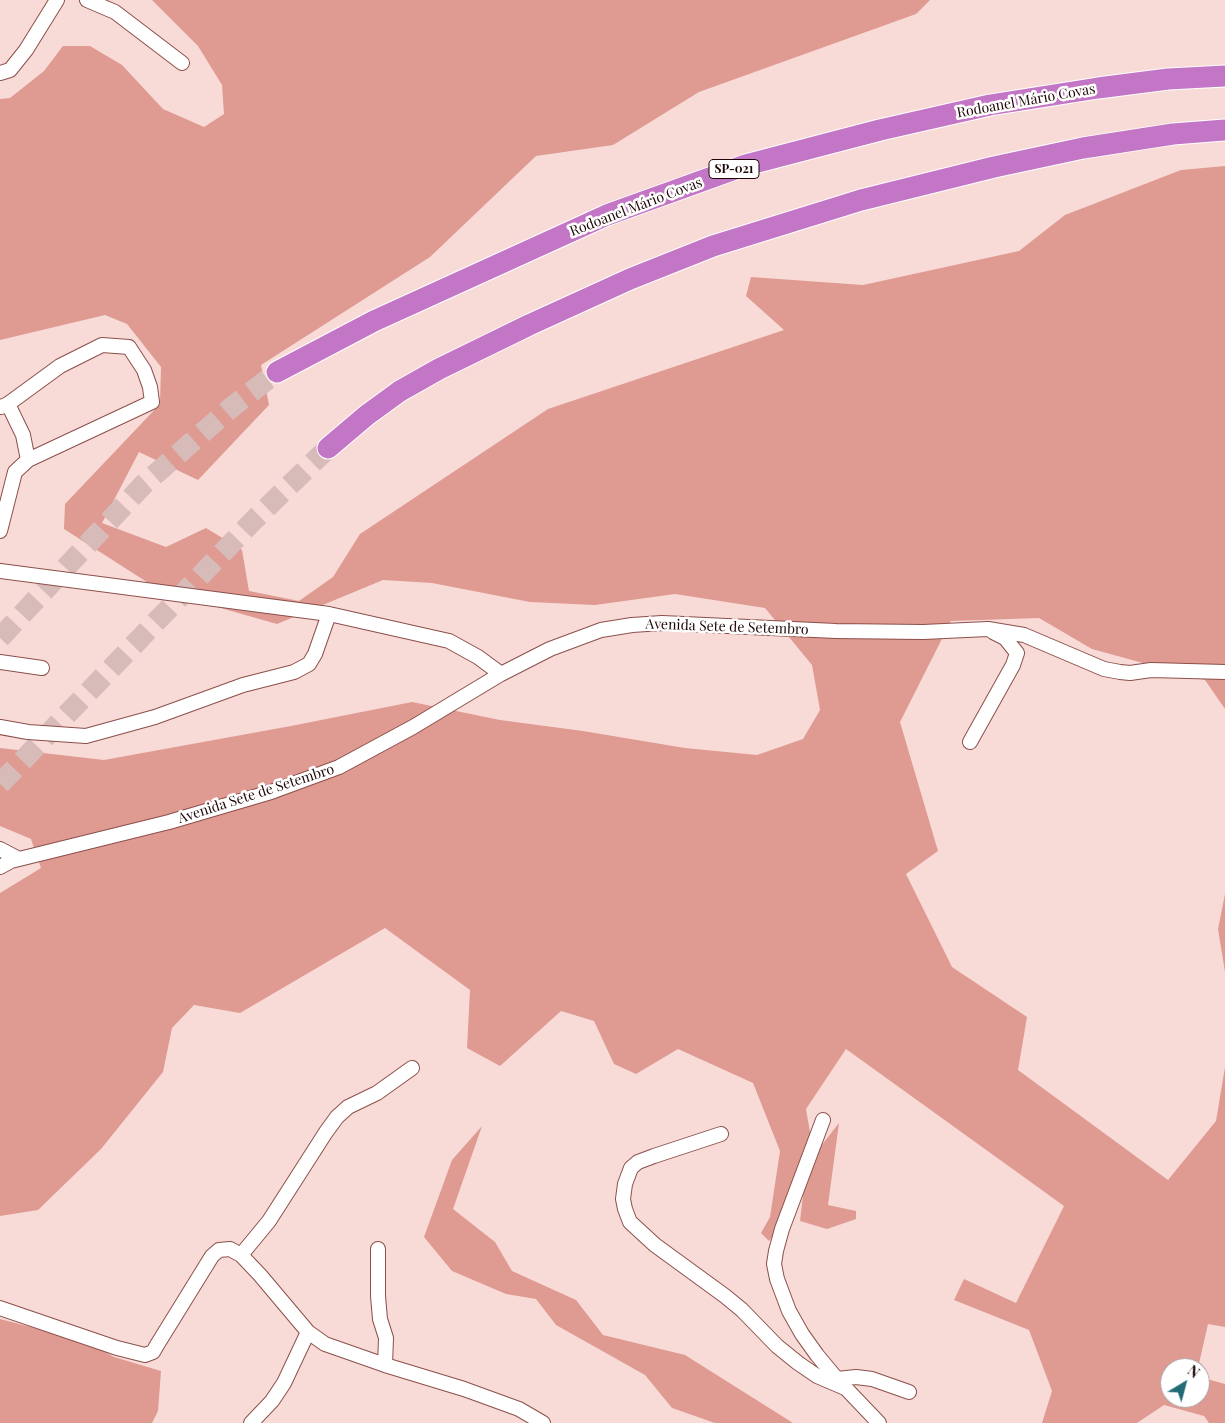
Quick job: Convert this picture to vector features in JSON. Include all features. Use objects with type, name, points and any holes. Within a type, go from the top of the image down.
[{"type":"highway","name":"Rodoanel Mário Covas","points":[[277,372],[374,321],[607,215],[746,165],[880,130],[990,105],[1142,83],[1225,76]]},
{"type":"highway","points":[[328,448],[367,415],[439,369],[630,279],[713,246],[861,200],[994,166],[1084,148],[1173,134],[1225,130]]},
{"type":"street","points":[[0,73],[10,70],[26,50],[57,0]]},
{"type":"street","points":[[87,0],[115,12],[182,63]]},
{"type":"street","points":[[0,531],[14,472],[28,460],[152,402],[144,370],[129,347],[102,345],[60,366],[4,406],[23,435],[28,460]]},
{"type":"street","points":[[0,571],[329,614],[449,641],[478,657],[501,674]]},
{"type":"street","points":[[0,727],[28,732],[86,736],[155,717],[243,686],[294,672],[309,664],[315,654],[329,614]]},
{"type":"street","name":"Avenida Sete de Setembro","points":[[0,867],[11,861],[169,822],[271,792],[340,767],[413,727],[501,674],[550,649],[601,630],[632,625],[662,623],[836,631],[924,632],[988,629],[1024,635],[1104,669],[1120,672],[1130,673],[1151,670],[1225,672]]},
{"type":"street","points":[[970,742],[1013,665],[1017,653],[1005,638],[988,629]]},
{"type":"street","points":[[0,662],[42,668]]},
{"type":"street","points":[[0,849],[19,859]]},
{"type":"street","points":[[241,1255],[269,1221],[337,1118],[348,1107],[377,1093],[412,1068]]},
{"type":"street","points":[[824,1120],[782,1229],[774,1264],[777,1279],[789,1311],[802,1334],[841,1384],[880,1423]]},
{"type":"street","points":[[720,1134],[638,1162],[631,1168],[625,1184],[623,1199],[630,1222],[655,1245],[742,1310],[777,1346],[816,1376],[841,1384],[856,1377],[909,1392]]},
{"type":"street","points":[[0,1308],[117,1348],[145,1355],[153,1352],[212,1256],[219,1250],[230,1249],[241,1255],[308,1332],[325,1344],[519,1409],[543,1423]]},
{"type":"street","points":[[378,1249],[378,1296],[380,1318],[386,1338],[384,1365]]},
{"type":"street","points":[[251,1423],[272,1401],[284,1383],[308,1332]]},
{"type":"shaded area","points":[[152,0],[930,0],[916,14],[699,92],[613,145],[536,156],[430,257],[261,365],[269,405],[198,480],[139,452],[102,523],[166,547],[206,528],[242,550],[249,591],[299,601],[333,577],[360,534],[548,409],[784,330],[746,296],[751,277],[863,285],[1019,251],[1065,215],[1181,170],[1225,166],[1225,709],[1205,680],[1092,649],[1039,618],[951,621],[900,722],[938,851],[906,874],[952,967],[1027,1017],[1018,1070],[1168,1180],[1216,1121],[1225,1067],[1225,1327],[1208,1324],[1200,1358],[1160,1358],[1160,1408],[1137,1423],[1042,1423],[1052,1391],[1029,1330],[954,1300],[964,1279],[1016,1303],[1064,1206],[846,1049],[806,1109],[812,1144],[821,1146],[839,1123],[828,1205],[856,1211],[856,1219],[827,1229],[800,1221],[804,1187],[782,1224],[769,1241],[761,1233],[770,1217],[780,1151],[753,1083],[678,1049],[636,1074],[614,1064],[594,1021],[561,1011],[500,1066],[467,1048],[470,990],[385,928],[240,1013],[194,1005],[172,1028],[163,1072],[101,1149],[38,1210],[0,1216],[0,893],[41,868],[31,839],[0,826],[0,748],[104,760],[412,702],[500,720],[583,731],[685,748],[757,755],[803,739],[820,710],[812,665],[765,608],[675,594],[595,605],[530,602],[432,583],[383,580],[277,624],[161,591],[64,529],[65,504],[160,404],[161,367],[127,324],[105,315],[0,340],[0,99],[10,98],[44,71],[63,46],[90,46],[122,65],[163,109],[204,127],[224,114],[222,85],[198,46]]},
{"type":"shaded area","points":[[1225,894],[1225,972],[1218,929]]},
{"type":"shaded area","points":[[482,1126],[453,1209],[495,1242],[512,1271],[576,1300],[603,1335],[685,1355],[793,1423],[715,1423],[672,1408],[645,1375],[556,1325],[536,1299],[506,1294],[452,1271],[424,1237],[452,1160]]},
{"type":"shaded area","points":[[0,1319],[88,1342],[114,1357],[161,1371],[158,1411],[152,1423],[0,1423]]},
{"type":"shaded area","points":[[1210,1380],[1225,1384],[1225,1423],[1209,1423],[1204,1416],[1175,1408],[1210,1408]]},
{"type":"tunnel","points":[[0,638],[143,485],[232,407],[277,372]]},
{"type":"tunnel","points":[[0,784],[254,520],[328,448]]}]
